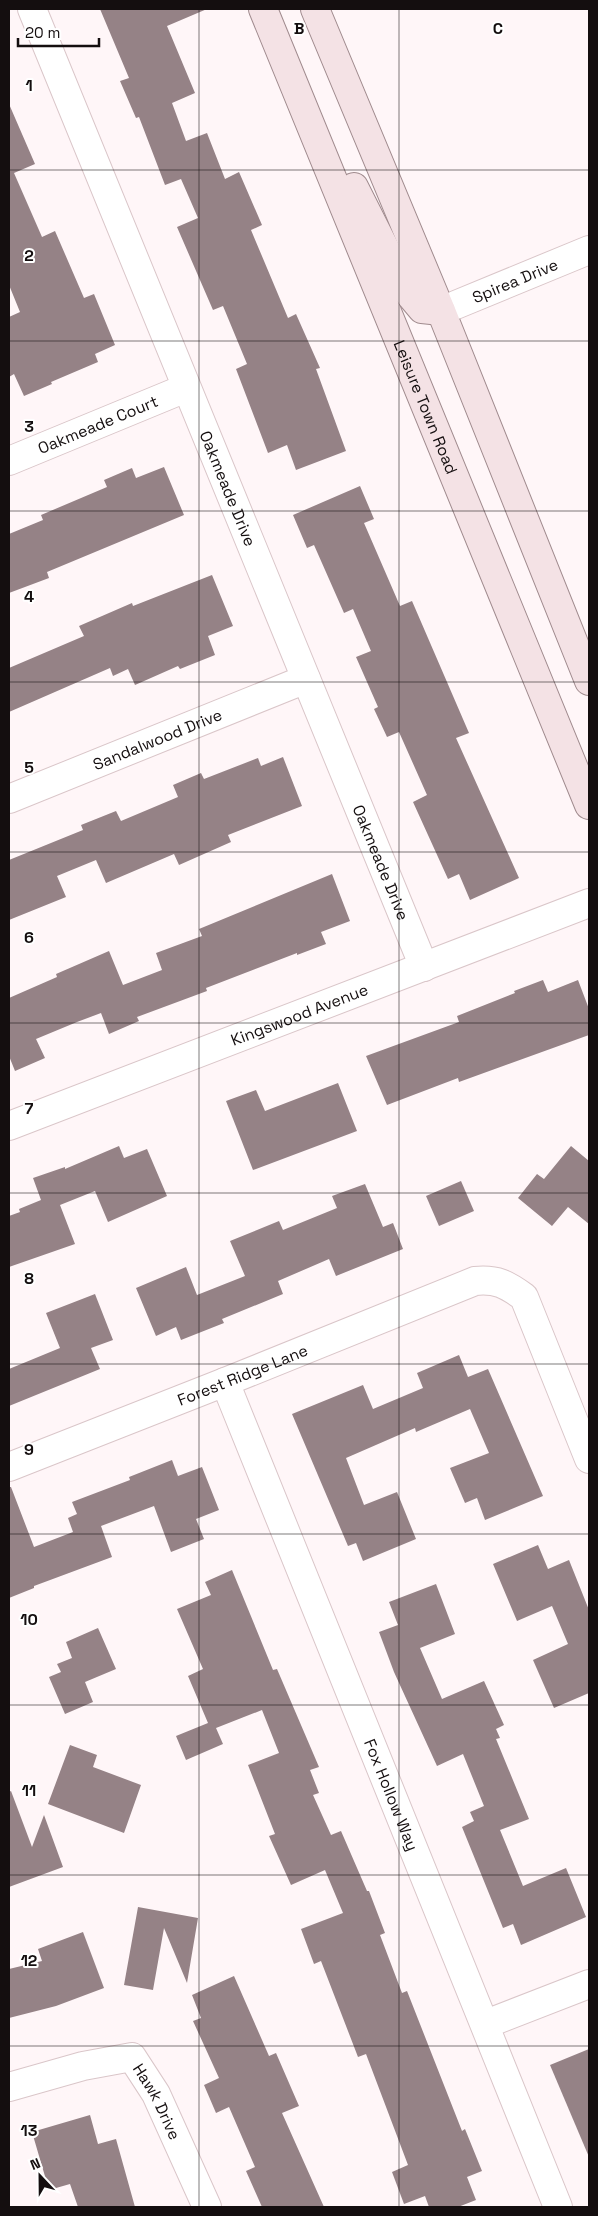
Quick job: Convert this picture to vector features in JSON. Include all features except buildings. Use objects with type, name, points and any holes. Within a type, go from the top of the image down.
[{"type":"main road","points":[[315,9],[440,311],[589,681]]},
{"type":"main road","points":[[265,13],[406,290],[422,309],[440,311]]},
{"type":"main road","name":"Leisure Town Road","points":[[265,13],[589,805]]},
{"type":"street","name":"Oakmeade Drive","points":[[32,9],[424,968]]},
{"type":"street","name":"Spirea Drive","points":[[440,311],[589,250]]},
{"type":"street","name":"Oakmeade Court","points":[[9,461],[186,388]]},
{"type":"street","name":"Sandalwood Drive","points":[[9,799],[306,679]]},
{"type":"street","name":"Kingswood Avenue","points":[[9,1126],[589,903]]},
{"type":"street","name":"Forest Ridge Lane","points":[[9,1466],[225,1382],[475,1281],[492,1280],[508,1286],[524,1297],[589,1459]]},
{"type":"street","name":"Fox Hollow Way","points":[[225,1382],[486,2024],[558,2207]]},
{"type":"street","points":[[486,2024],[589,1984]]},
{"type":"street","name":"Hawk Drive","points":[[9,2087],[83,2066],[132,2057],[160,2101],[207,2207]]}]
